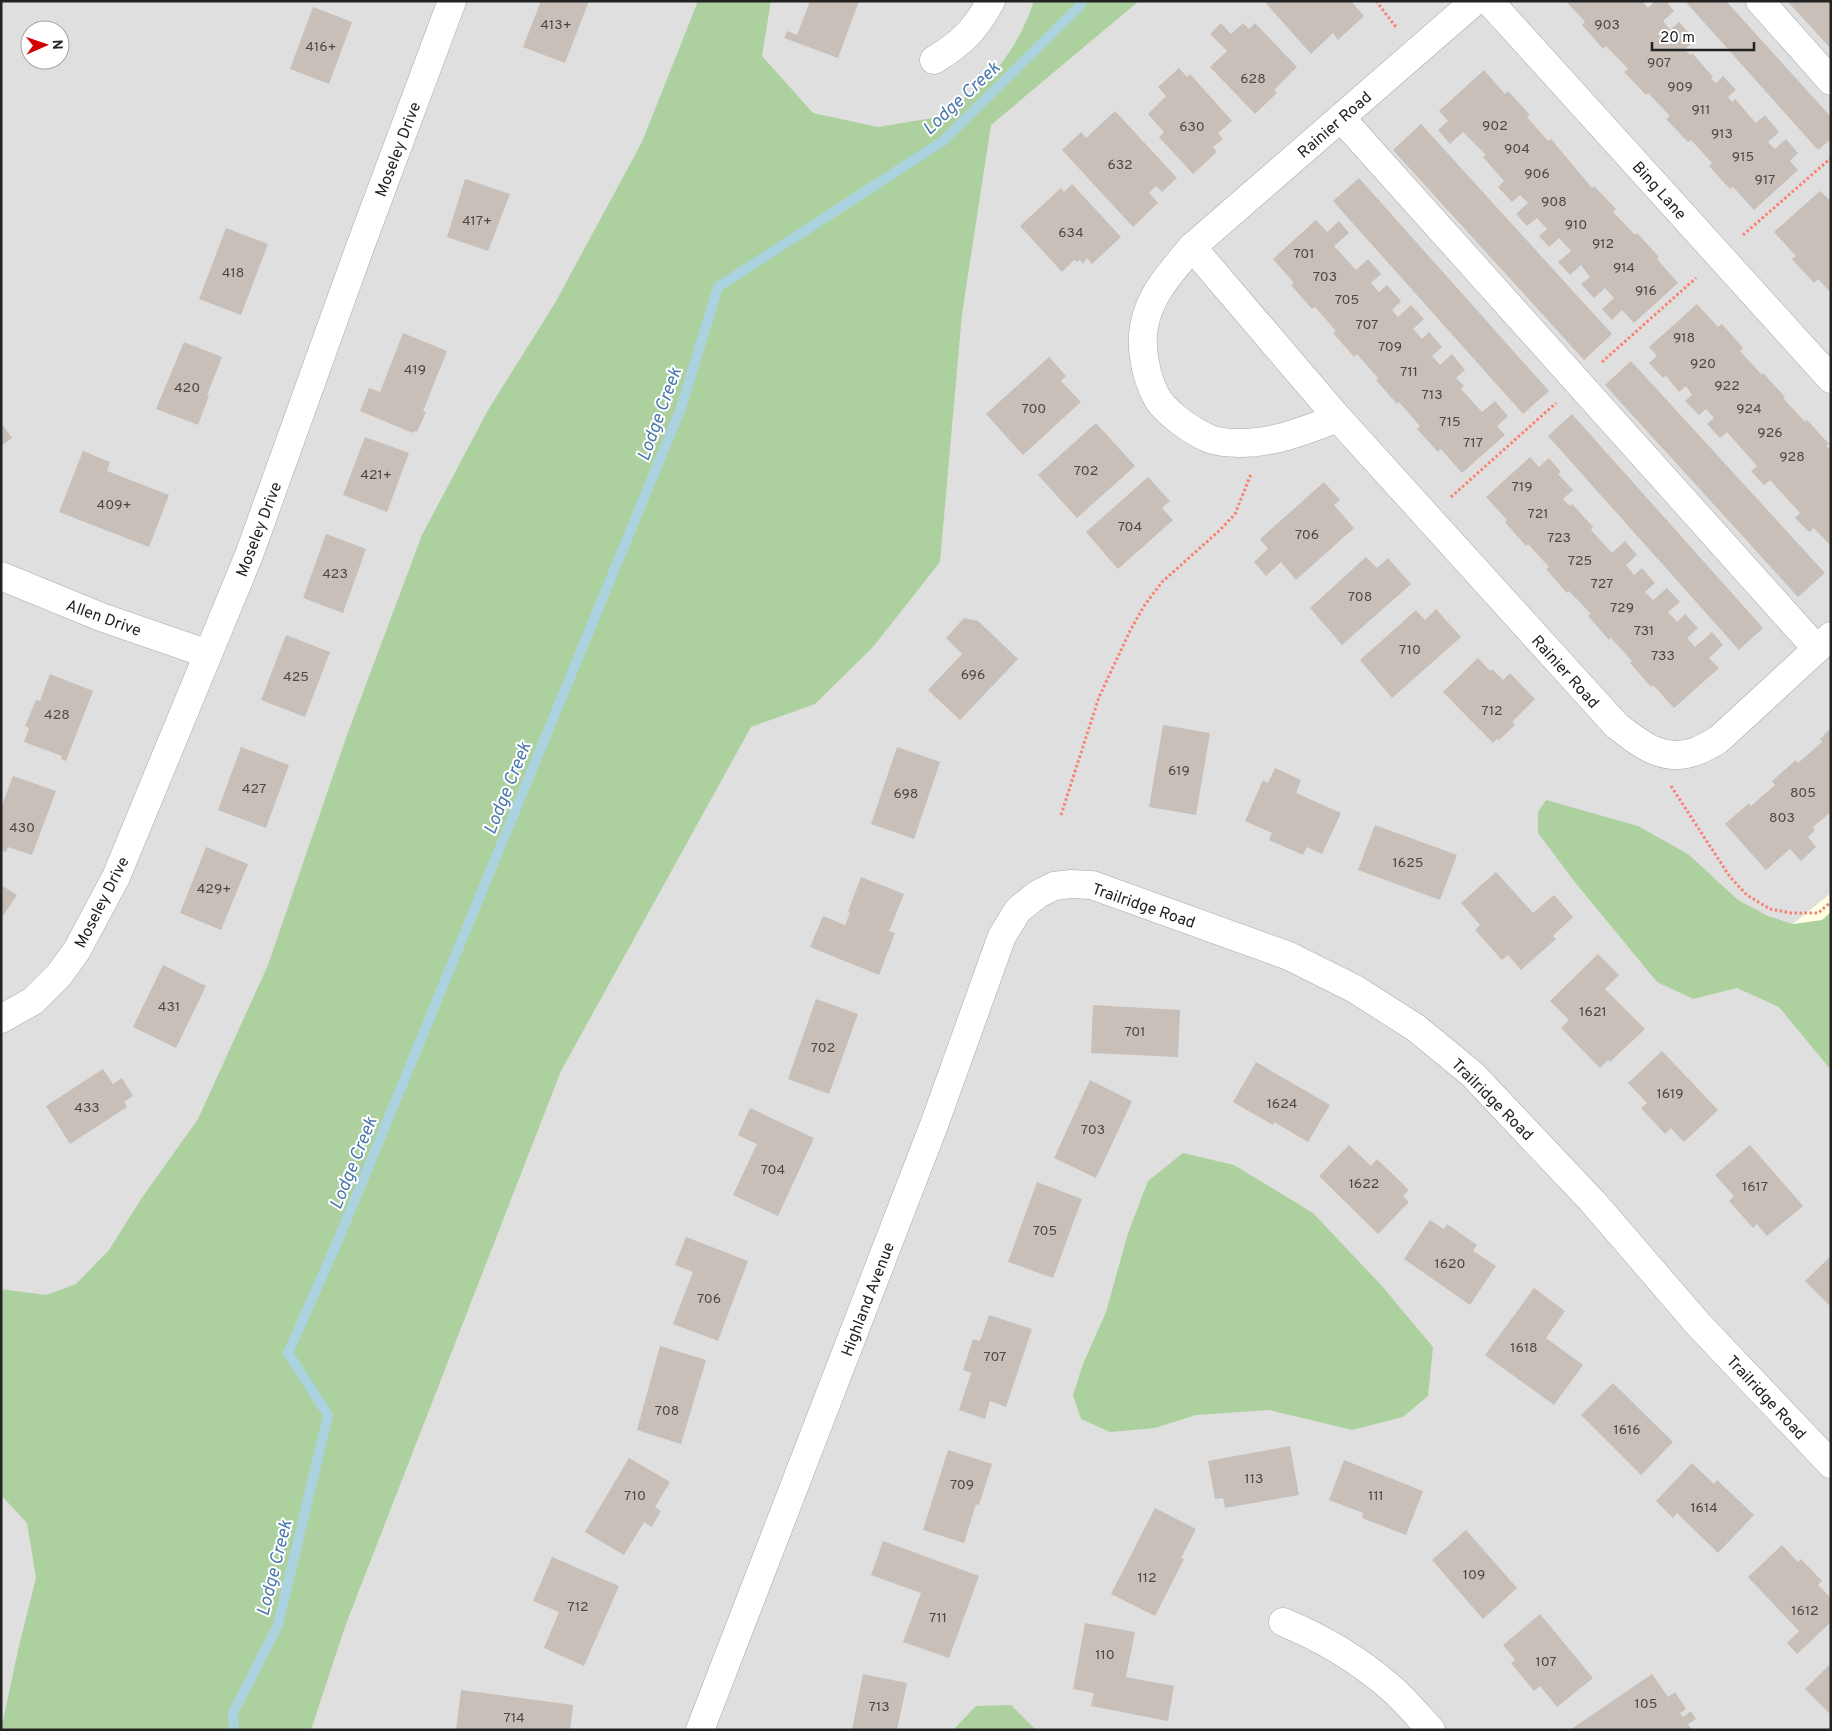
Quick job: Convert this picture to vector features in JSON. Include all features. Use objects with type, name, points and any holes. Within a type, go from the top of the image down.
[{"type":"street","name":"Moseley Drive","points":[[1,1019],[33,1001],[59,976],[77,950],[116,877],[249,555],[360,247],[452,1]]},
{"type":"street","points":[[934,60],[957,46],[979,22],[991,1]]},
{"type":"street","name":"Rainier Road","points":[[1338,418],[1270,441],[1238,444],[1212,440],[1186,426],[1155,395],[1148,374],[1144,347],[1144,327],[1159,287],[1192,247],[1475,1]]},
{"type":"street","name":"Bing Lane","points":[[1489,1],[1831,379]]},
{"type":"street","points":[[1760,1],[1831,81]]},
{"type":"street","points":[[1341,118],[1824,643]]},
{"type":"street","name":"Rainier Road","points":[[1192,247],[1338,418],[1616,725],[1653,751],[1674,755],[1695,752],[1718,740],[1824,643]]},
{"type":"street","name":"Allen Drive","points":[[1,576],[101,617],[208,654]]},
{"type":"street","name":"Trailridge Road","points":[[1054,886],[1071,884],[1092,885],[1289,956],[1355,988],[1416,1028],[1472,1074],[1593,1202],[1698,1324],[1831,1464]]},
{"type":"street","name":"Highland Avenue","points":[[700,1730],[934,1125],[1002,936],[1018,910],[1038,894],[1054,886]]},
{"type":"street","points":[[1283,1622],[1303,1630],[1349,1656],[1392,1688],[1431,1730]]},
{"type":"path","points":[[1376,1],[1398,29]]},
{"type":"path","points":[[1740,238],[1831,158]]},
{"type":"path","points":[[1061,815],[1099,697],[1144,606],[1162,582],[1235,514],[1252,474]]},
{"type":"path","points":[[1669,783],[1730,877],[1747,895],[1770,908],[1791,913],[1818,913],[1831,902]]},
{"type":"shaded area","points":[[1,1],[1831,1],[1831,1730],[1,1730]]},
{"type":"shaded area","points":[[1831,893],[1831,990],[1783,932]]},
{"type":"green space","points":[[698,1],[771,1],[762,56],[813,113],[878,127],[950,115],[961,101],[983,83],[1000,65],[1020,34],[1034,1],[1139,1],[991,125],[962,314],[940,562],[873,647],[815,704],[751,727],[561,1071],[346,1624],[311,1730],[1,1730],[36,1578],[27,1523],[1,1495],[1,1289],[46,1295],[76,1284],[109,1250],[141,1199],[198,1119],[268,965],[347,735],[422,535],[488,410],[555,303],[642,142]]},
{"type":"green space","points":[[1546,800],[1638,826],[1688,854],[1738,900],[1768,916],[1793,924],[1822,920],[1831,912],[1831,1070],[1779,1007],[1737,988],[1693,999],[1657,982],[1574,881],[1538,833],[1538,812]]},
{"type":"green space","points":[[1183,1153],[1234,1165],[1313,1213],[1382,1286],[1433,1347],[1428,1396],[1403,1417],[1352,1430],[1269,1410],[1196,1415],[1155,1428],[1110,1432],[1081,1419],[1073,1395],[1083,1364],[1106,1312],[1128,1233],[1148,1181]]},
{"type":"green space","points":[[1011,1705],[1036,1730],[953,1730],[976,1706]]},
{"type":"building","points":[[541,1],[589,1],[565,63],[523,47]]},
{"type":"building","points":[[810,1],[859,1],[838,58],[784,38],[787,31],[797,35]]},
{"type":"building","points":[[1264,1],[1351,1],[1364,16],[1338,40],[1333,33],[1311,54]]},
{"type":"building","points":[[1566,1],[1642,1],[1648,8],[1655,1],[1666,1],[1674,11],[1663,21],[1670,30],[1679,22],[1695,40],[1685,49],[1690,55],[1692,53],[1713,77],[1711,79],[1716,83],[1723,76],[1736,90],[1728,97],[1732,102],[1735,99],[1756,123],[1765,115],[1779,132],[1768,142],[1775,149],[1786,139],[1798,153],[1790,161],[1798,170],[1754,210],[1733,187],[1730,189],[1709,166],[1712,163],[1691,140],[1688,142],[1666,119],[1670,116],[1624,72],[1628,69],[1606,46],[1603,49],[1582,25],[1585,22]]},
{"type":"building","points":[[1685,1],[1726,1],[1831,117],[1831,139],[1818,150]]},
{"type":"building","points":[[1787,1],[1831,1],[1831,49],[1812,28]]},
{"type":"building","points":[[313,7],[352,22],[329,84],[290,69]]},
{"type":"building","points":[[1221,23],[1231,34],[1243,23],[1249,29],[1255,23],[1297,67],[1274,90],[1277,93],[1255,114],[1210,67],[1227,51],[1210,34]]},
{"type":"building","points":[[1179,68],[1187,77],[1190,74],[1232,121],[1218,133],[1223,139],[1213,147],[1217,152],[1193,174],[1159,137],[1164,132],[1148,114],[1166,96],[1158,87]]},
{"type":"building","points":[[1484,70],[1505,94],[1508,91],[1530,115],[1527,117],[1548,141],[1551,139],[1592,188],[1594,186],[1616,209],[1613,212],[1635,235],[1637,233],[1659,257],[1657,259],[1678,283],[1634,323],[1622,310],[1612,320],[1602,309],[1614,298],[1605,288],[1594,298],[1581,284],[1590,277],[1581,265],[1570,275],[1558,262],[1571,251],[1559,238],[1549,247],[1539,236],[1547,229],[1537,218],[1527,226],[1516,214],[1528,203],[1520,195],[1512,202],[1498,187],[1504,181],[1483,157],[1486,155],[1463,132],[1450,144],[1438,130],[1448,121],[1439,111]]},
{"type":"building","points":[[1115,111],[1177,178],[1162,192],[1156,186],[1149,193],[1158,203],[1133,227],[1062,150],[1081,132],[1086,138]]},
{"type":"building","points":[[1421,124],[1612,334],[1584,360],[1393,150]]},
{"type":"building","points":[[1359,178],[1549,391],[1523,414],[1333,201]]},
{"type":"building","points":[[465,179],[510,194],[488,251],[447,237]]},
{"type":"building","points":[[1072,184],[1121,237],[1092,264],[1087,258],[1083,264],[1080,260],[1077,262],[1074,260],[1062,272],[1020,226],[1061,188],[1064,192]]},
{"type":"building","points":[[1820,191],[1831,201],[1831,293],[1818,279],[1814,283],[1792,259],[1796,256],[1774,232]]},
{"type":"building","points":[[1316,220],[1327,232],[1339,221],[1349,233],[1334,246],[1356,270],[1368,259],[1381,274],[1371,283],[1379,292],[1387,285],[1401,301],[1392,310],[1398,317],[1411,305],[1424,319],[1413,329],[1422,339],[1429,332],[1442,347],[1432,356],[1440,365],[1452,354],[1465,370],[1456,378],[1464,386],[1461,389],[1482,412],[1495,401],[1508,416],[1497,426],[1505,435],[1462,473],[1441,449],[1438,452],[1417,429],[1420,426],[1376,380],[1378,378],[1357,354],[1354,357],[1333,333],[1336,331],[1315,307],[1312,309],[1291,285],[1294,283],[1273,259]]},
{"type":"building","points":[[226,228],[268,244],[241,315],[199,299]]},
{"type":"building","points":[[1697,304],[1718,327],[1722,324],[1743,348],[1740,351],[1785,397],[1783,398],[1805,422],[1807,420],[1829,444],[1826,446],[1831,450],[1831,546],[1814,528],[1809,532],[1795,518],[1800,513],[1770,480],[1764,485],[1751,471],[1757,466],[1727,432],[1720,438],[1707,424],[1714,418],[1706,409],[1699,415],[1685,401],[1692,395],[1686,386],[1679,392],[1666,376],[1663,378],[1649,363],[1657,356],[1649,347]]},
{"type":"building","points":[[403,333],[447,351],[423,411],[426,412],[417,432],[414,431],[413,433],[360,411],[369,388],[380,392]]},
{"type":"building","points":[[184,342],[222,357],[198,425],[156,409]]},
{"type":"building","points":[[1049,357],[1066,376],[1061,381],[1081,402],[1023,455],[986,414]]},
{"type":"building","points":[[1631,361],[1825,573],[1798,597],[1605,385]]},
{"type":"building","points":[[1572,414],[1763,628],[1739,650],[1548,436]]},
{"type":"building","points":[[1,423],[12,438],[1,446]]},
{"type":"building","points":[[1096,423],[1135,466],[1077,518],[1038,475]]},
{"type":"building","points":[[365,437],[409,453],[387,512],[343,495]]},
{"type":"building","points":[[83,451],[110,462],[107,471],[169,495],[149,547],[59,512]]},
{"type":"building","points":[[1530,457],[1539,467],[1549,458],[1561,472],[1558,474],[1573,490],[1563,499],[1570,506],[1572,504],[1593,527],[1591,530],[1612,553],[1625,541],[1637,555],[1626,565],[1634,575],[1642,568],[1655,583],[1645,592],[1653,600],[1667,588],[1680,602],[1668,612],[1677,622],[1685,614],[1698,628],[1687,638],[1695,647],[1712,632],[1723,645],[1709,658],[1719,668],[1674,708],[1653,685],[1651,687],[1630,663],[1632,661],[1611,638],[1609,640],[1588,616],[1591,614],[1569,591],[1567,593],[1546,569],[1549,567],[1528,544],[1526,546],[1505,522],[1507,520],[1486,497]]},
{"type":"building","points":[[1148,477],[1170,501],[1162,508],[1173,520],[1118,569],[1086,532]]},
{"type":"building","points":[[1324,482],[1340,500],[1334,505],[1354,528],[1296,580],[1281,562],[1266,576],[1254,562],[1268,549],[1260,539]]},
{"type":"building","points":[[326,534],[366,549],[343,613],[303,598]]},
{"type":"building","points":[[1366,557],[1377,568],[1388,558],[1411,584],[1342,645],[1310,608]]},
{"type":"building","points":[[1436,609],[1461,637],[1392,698],[1360,660],[1416,610],[1425,620]]},
{"type":"building","points":[[964,618],[978,621],[1018,659],[960,720],[928,690],[962,654],[946,638]]},
{"type":"building","points":[[286,635],[330,652],[305,717],[261,700]]},
{"type":"building","points":[[1478,658],[1490,671],[1492,669],[1503,680],[1510,673],[1535,699],[1512,722],[1515,725],[1493,743],[1443,692]]},
{"type":"building","points":[[50,674],[93,691],[66,761],[61,759],[62,756],[24,742],[29,728],[25,726],[36,700],[40,701]]},
{"type":"building","points":[[1163,725],[1210,733],[1196,815],[1149,807]]},
{"type":"building","points":[[1831,728],[1831,812],[1813,827],[1815,830],[1808,837],[1816,847],[1801,861],[1790,849],[1766,870],[1725,824],[1749,803],[1751,806],[1775,785],[1772,781],[1796,760],[1798,763],[1822,742],[1820,739]]},
{"type":"building","points":[[241,747],[289,765],[266,828],[218,810]]},
{"type":"building","points":[[897,747],[940,762],[914,839],[871,824]]},
{"type":"building","points":[[1275,768],[1301,780],[1296,793],[1341,813],[1322,854],[1307,847],[1303,855],[1269,840],[1272,833],[1245,821],[1263,780],[1268,783]]},
{"type":"building","points":[[13,776],[56,791],[32,855],[8,847],[6,852],[1,850],[1,808]]},
{"type":"building","points":[[1375,825],[1457,855],[1440,900],[1358,870]]},
{"type":"building","points":[[206,847],[248,864],[221,930],[180,913]]},
{"type":"building","points":[[1496,872],[1533,913],[1554,895],[1573,917],[1553,936],[1556,939],[1521,970],[1508,955],[1502,960],[1475,930],[1480,925],[1461,903]]},
{"type":"building","points":[[861,877],[904,894],[889,931],[895,933],[879,975],[810,947],[823,916],[845,925]]},
{"type":"building","points":[[1,885],[17,895],[1,919]]},
{"type":"building","points":[[1598,954],[1619,975],[1605,989],[1645,1029],[1610,1062],[1608,1060],[1600,1068],[1561,1028],[1569,1020],[1550,1001]]},
{"type":"building","points":[[163,965],[206,986],[176,1048],[133,1027]]},
{"type":"building","points":[[816,999],[858,1014],[829,1094],[788,1079]]},
{"type":"building","points":[[1093,1005],[1180,1010],[1178,1057],[1091,1053]]},
{"type":"building","points":[[1662,1051],[1718,1110],[1684,1142],[1671,1128],[1665,1134],[1641,1108],[1647,1103],[1628,1083]]},
{"type":"building","points":[[1256,1062],[1330,1105],[1308,1142],[1274,1122],[1273,1125],[1233,1102]]},
{"type":"building","points":[[103,1069],[113,1084],[122,1078],[133,1096],[124,1102],[127,1107],[70,1144],[46,1106]]},
{"type":"building","points":[[1090,1080],[1132,1101],[1096,1178],[1054,1158]]},
{"type":"building","points":[[750,1108],[814,1138],[778,1216],[733,1195],[757,1144],[738,1135]]},
{"type":"building","points":[[1349,1145],[1371,1166],[1377,1159],[1409,1190],[1403,1196],[1409,1202],[1378,1234],[1319,1176]]},
{"type":"building","points":[[1750,1145],[1803,1206],[1767,1236],[1757,1224],[1753,1228],[1729,1201],[1734,1196],[1715,1175]]},
{"type":"building","points":[[1037,1182],[1082,1199],[1053,1278],[1008,1262]]},
{"type":"building","points":[[1430,1220],[1444,1229],[1447,1224],[1477,1245],[1473,1251],[1496,1266],[1470,1305],[1404,1259]]},
{"type":"building","points":[[686,1237],[748,1261],[718,1341],[673,1324],[693,1272],[675,1265]]},
{"type":"building","points":[[1831,1256],[1831,1307],[1805,1281]]},
{"type":"building","points":[[1534,1288],[1565,1311],[1546,1338],[1583,1365],[1554,1405],[1485,1355]]},
{"type":"building","points":[[989,1315],[1032,1329],[1006,1407],[990,1401],[985,1419],[959,1410],[971,1373],[963,1370],[973,1339],[980,1341]]},
{"type":"building","points":[[660,1346],[706,1360],[681,1444],[637,1430]]},
{"type":"building","points":[[1613,1383],[1673,1442],[1641,1475],[1581,1415]]},
{"type":"building","points":[[1290,1446],[1299,1495],[1225,1508],[1223,1498],[1215,1499],[1208,1461]]},
{"type":"building","points":[[948,1450],[992,1464],[979,1505],[976,1504],[964,1543],[923,1530]]},
{"type":"building","points":[[629,1458],[670,1482],[655,1507],[661,1511],[652,1527],[644,1522],[624,1555],[585,1532]]},
{"type":"building","points":[[1344,1460],[1423,1491],[1406,1535],[1362,1518],[1363,1513],[1329,1500]]},
{"type":"building","points":[[1692,1463],[1714,1484],[1717,1480],[1754,1515],[1718,1553],[1677,1513],[1673,1518],[1656,1501]]},
{"type":"building","points":[[1155,1508],[1196,1529],[1181,1558],[1184,1559],[1155,1616],[1111,1594]]},
{"type":"building","points":[[1466,1530],[1517,1588],[1483,1619],[1432,1560]]},
{"type":"building","points":[[883,1541],[979,1576],[949,1658],[903,1642],[921,1593],[871,1575]]},
{"type":"building","points":[[1782,1545],[1798,1562],[1801,1559],[1822,1581],[1818,1585],[1831,1598],[1831,1622],[1797,1654],[1787,1643],[1799,1631],[1748,1577]]},
{"type":"building","points":[[552,1557],[619,1586],[584,1666],[544,1648],[559,1612],[533,1601]]},
{"type":"building","points":[[1540,1614],[1593,1678],[1557,1707],[1540,1686],[1534,1691],[1511,1663],[1515,1660],[1503,1645]]},
{"type":"building","points":[[1085,1623],[1135,1632],[1126,1677],[1174,1686],[1168,1721],[1091,1706],[1094,1693],[1073,1689]]},
{"type":"building","points":[[1831,1663],[1831,1715],[1805,1689]]},
{"type":"building","points":[[863,1674],[907,1683],[897,1730],[852,1730]]},
{"type":"building","points":[[1652,1674],[1668,1697],[1675,1692],[1686,1709],[1680,1713],[1683,1717],[1691,1711],[1696,1719],[1688,1724],[1692,1730],[1570,1730]]},
{"type":"building","points":[[461,1690],[573,1705],[570,1730],[456,1730]]},
{"type":"waterway","name":"Lodge Creek","points":[[234,1730],[233,1713],[278,1625],[328,1415],[288,1353],[339,1238],[681,408],[718,287],[943,141],[1079,7],[1082,1]]}]
